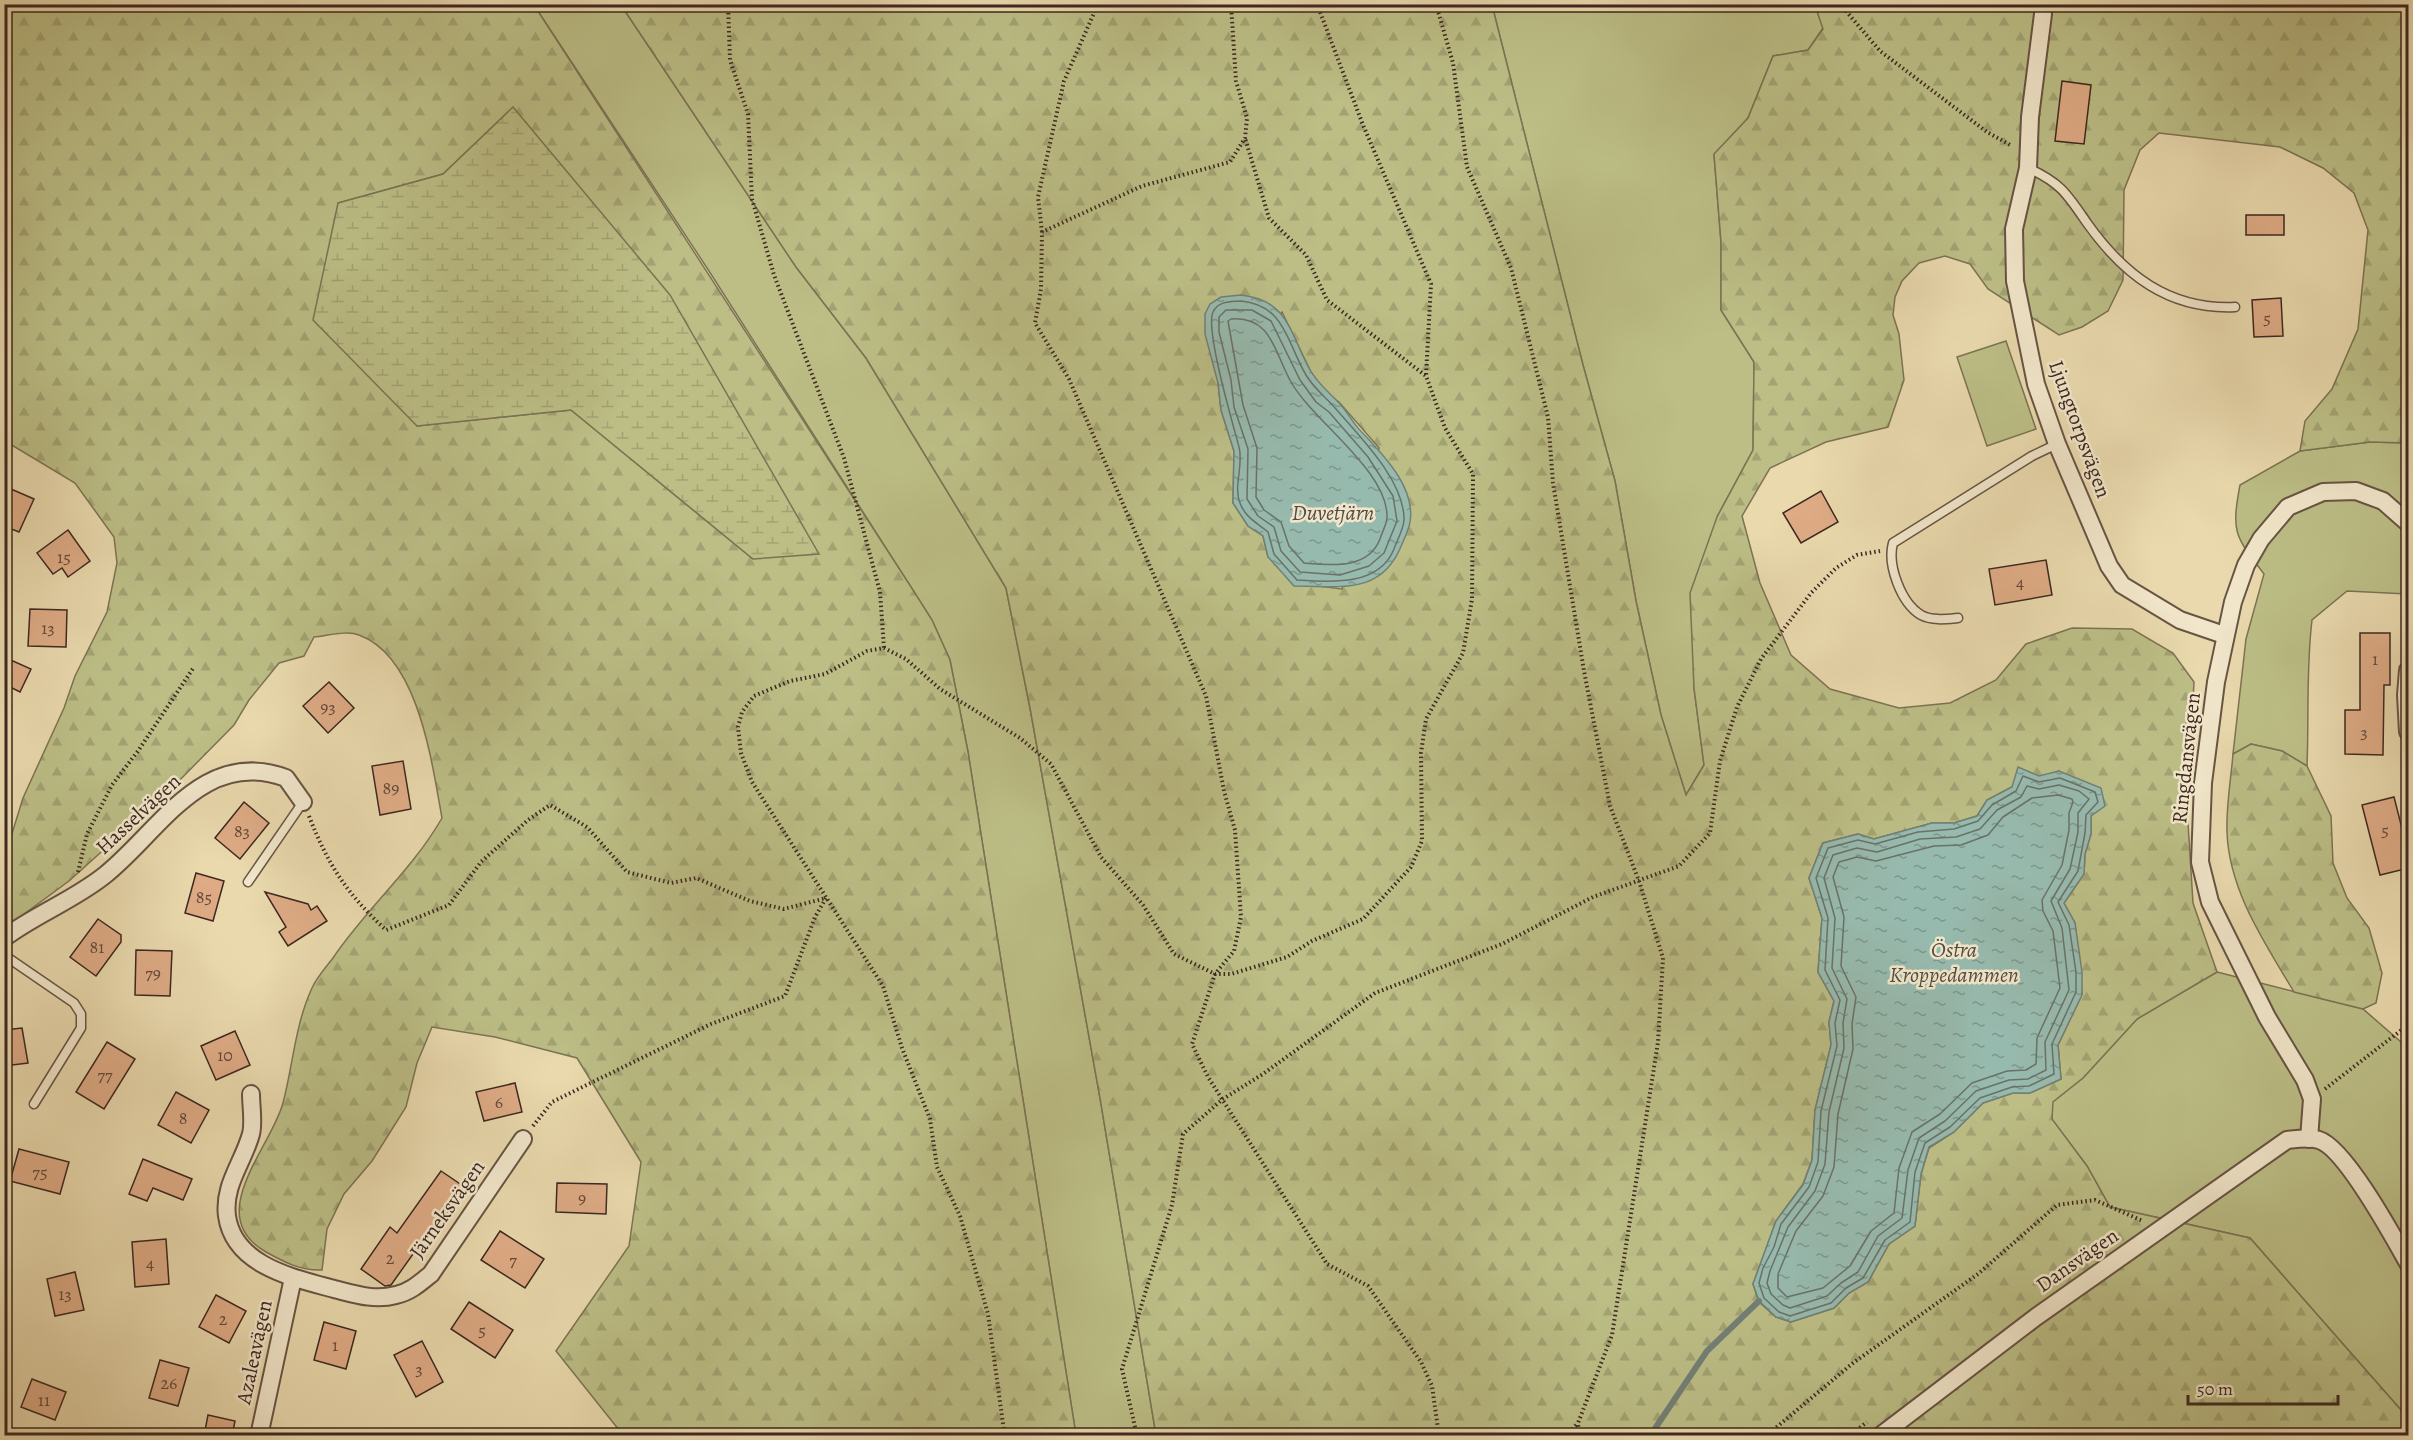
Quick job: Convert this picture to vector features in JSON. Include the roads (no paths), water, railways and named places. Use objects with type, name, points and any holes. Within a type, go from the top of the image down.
[{"type":"street","name":"Ljungtorpsvägen","points":[[2043,14],[2030,117],[2028,161],[2014,229],[2015,281],[2036,384],[2057,444],[2109,566],[2122,585],[2180,620],[2224,635]]},
{"type":"street","name":"Ringdansvägen","points":[[2309,1138],[2312,1098],[2305,1080],[2267,1017],[2210,902],[2200,862],[2207,747],[2224,635],[2246,565],[2261,539],[2288,507],[2323,492],[2356,491],[2384,501],[2409,523]]},
{"type":"street","points":[[2409,670],[2406,695],[2409,732]]},
{"type":"street","name":"Hasselvägen","points":[[4,938],[29,919],[67,901],[105,875],[177,804],[207,783],[229,773],[257,771],[286,778],[295,787],[303,802]]},
{"type":"street","name":"Järneksvägen","points":[[251,1094],[252,1133],[228,1190],[227,1218],[234,1236],[244,1251],[264,1265],[293,1278],[361,1296],[396,1296],[412,1289],[431,1274],[523,1138]]},
{"type":"street","points":[[2309,1138],[2328,1144],[2342,1159],[2409,1263]]},
{"type":"street","name":"Dansvägen","points":[[1880,1436],[2036,1317],[2270,1150],[2287,1140],[2309,1138]]},
{"type":"street","name":"Azaleavägen","points":[[259,1436],[293,1278]]},
{"type":"lane","points":[[2028,161],[2063,188],[2104,244],[2130,271],[2151,286],[2171,298],[2195,306],[2235,307]]},
{"type":"lane","points":[[1958,618],[1935,619],[1922,616],[1910,605],[1895,576],[1893,543],[2032,456],[2057,444]]},
{"type":"lane","points":[[248,882],[303,802]]},
{"type":"lane","points":[[4,955],[74,1003],[81,1014],[81,1028],[34,1104]]},
{"type":"water","name":"Duvetjärn","points":[[1241,295],[1257,298],[1279,311],[1313,375],[1386,459],[1408,496],[1410,522],[1402,544],[1394,561],[1371,580],[1343,586],[1294,586],[1268,557],[1263,536],[1248,526],[1233,503],[1234,451],[1221,410],[1218,383],[1205,334],[1205,314],[1210,304],[1221,297]]},
{"type":"water","name":"Östra Kroppedammen","points":[[2018,767],[2039,776],[2059,771],[2101,788],[2105,806],[2091,816],[2091,834],[2085,854],[2084,874],[2064,903],[2075,923],[2082,972],[2082,995],[2058,1045],[2061,1079],[2030,1093],[2013,1093],[1983,1103],[1954,1132],[1929,1147],[1921,1174],[1915,1226],[1889,1244],[1868,1282],[1849,1293],[1834,1308],[1791,1322],[1776,1317],[1759,1301],[1753,1284],[1776,1221],[1803,1185],[1812,1160],[1815,1110],[1831,1045],[1829,1022],[1834,1001],[1818,972],[1822,918],[1809,878],[1823,843],[1858,834],[1874,839],[1932,823],[1954,823],[1977,816],[1987,800],[2012,787]]},
{"type":"waterway","points":[[1650,1436],[1707,1351],[1759,1301]]}]
